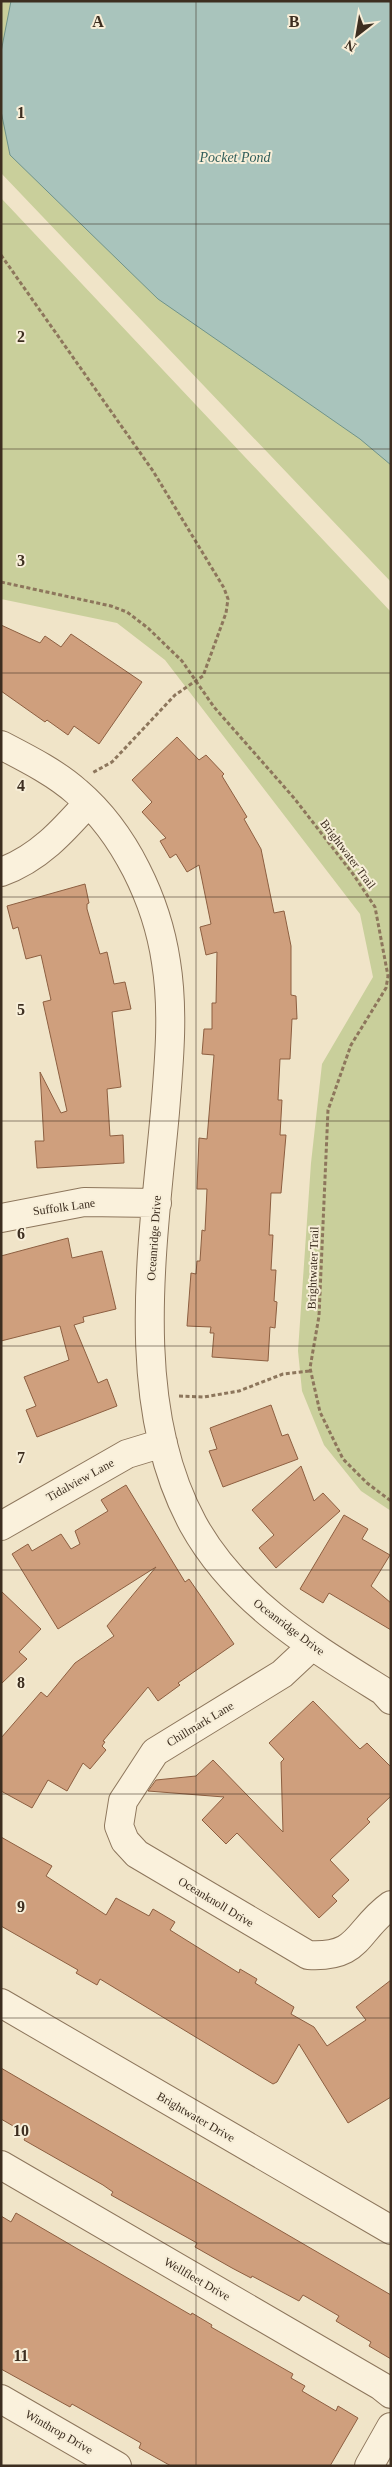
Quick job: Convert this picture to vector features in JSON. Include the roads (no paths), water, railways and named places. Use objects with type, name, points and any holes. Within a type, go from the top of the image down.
[{"type":"street","name":"Oceanridge Drive","points":[[1,745],[82,796],[125,850],[144,888],[157,922],[166,962],[170,1009],[168,1076],[150,1292],[150,1360],[163,1443],[174,1479],[193,1524],[225,1571],[261,1609],[312,1646],[383,1691],[391,1700]]},
{"type":"street","points":[[1,872],[34,857],[63,831],[82,796]]},
{"type":"street","name":"Suffolk Lane","points":[[1,1218],[84,1202],[157,1203]]},
{"type":"street","name":"Tidalview Lane","points":[[1,1526],[127,1454],[163,1443]]},
{"type":"street","name":"Chillmark Lane","points":[[119,1826],[123,1801],[155,1752],[282,1674],[312,1646]]},
{"type":"street","name":"Oceanknoll Drive","points":[[119,1826],[125,1841],[136,1854],[308,1955],[328,1956],[347,1950],[379,1913],[391,1905]]},
{"type":"street","name":"Brightwater Drive","points":[[1,2003],[391,2230]]},
{"type":"street","name":"Wellfleet Drive","points":[[1,2165],[381,2386],[391,2394]]},
{"type":"street","name":"Winthrop Drive","points":[[1,2399],[117,2466]]},
{"type":"street","points":[[369,2466],[391,2427]]},
{"type":"water","name":"Pocket Pond","points":[[11,1],[391,1],[391,465],[360,439],[158,299],[10,155],[1,111],[1,52]]}]
